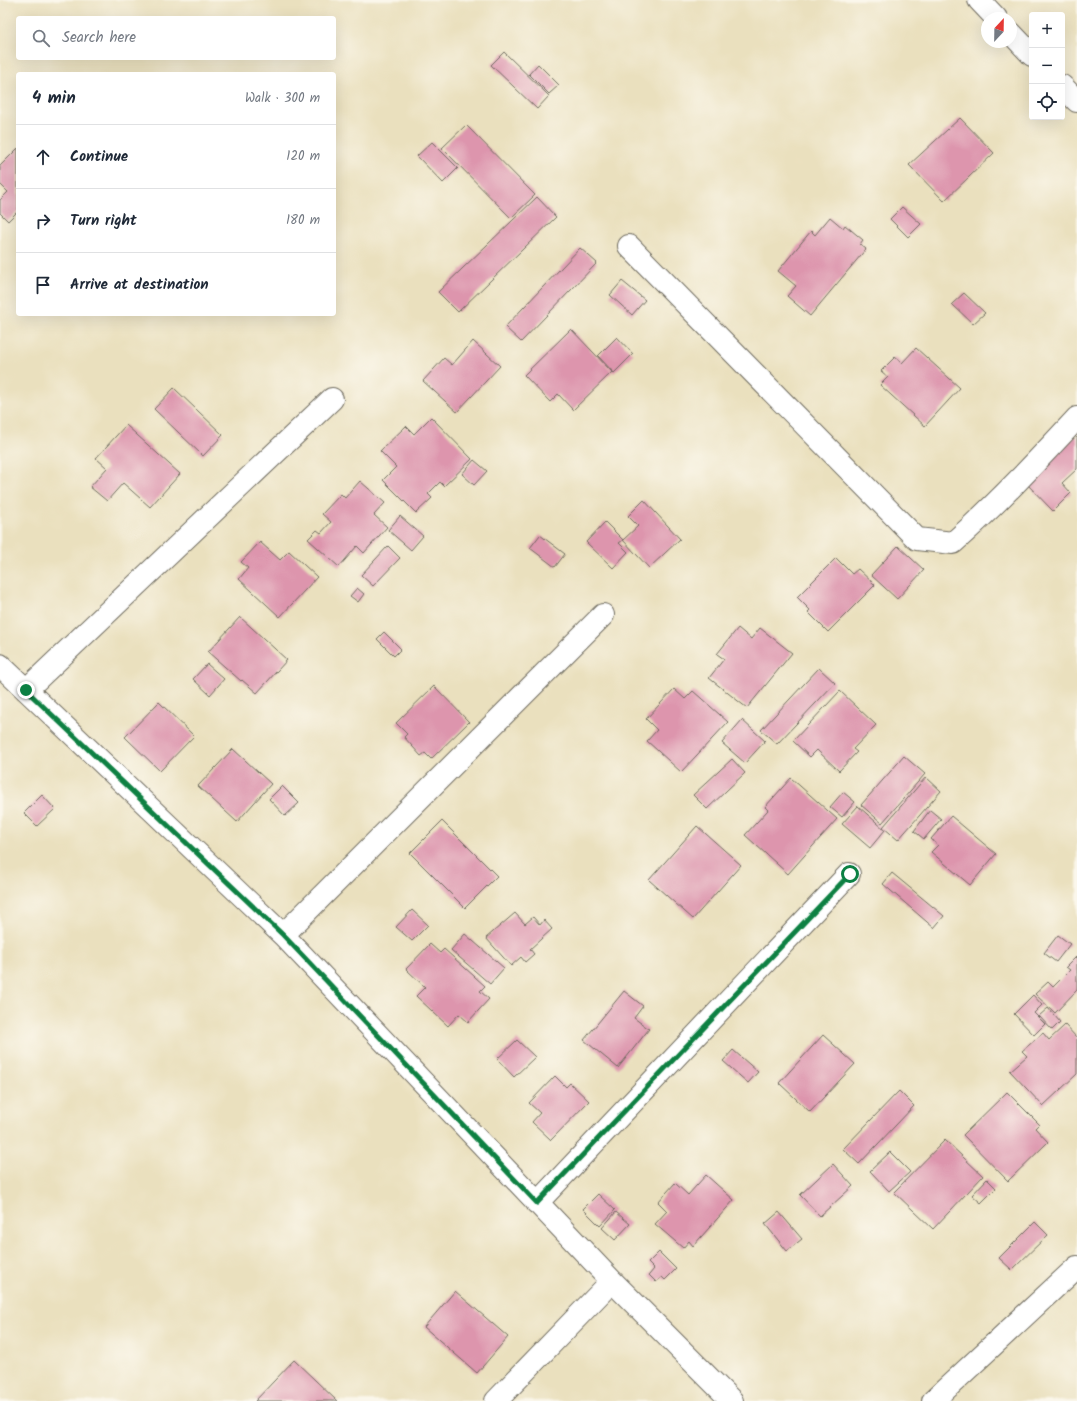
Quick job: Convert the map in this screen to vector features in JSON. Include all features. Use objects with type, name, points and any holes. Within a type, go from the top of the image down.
[{"type":"street","points":[[979,0],[990,12]]},
{"type":"street","points":[[1017,39],[1029,52]]},
{"type":"street","points":[[1065,89],[1077,101]]},
{"type":"street","points":[[630,246],[917,539],[953,543],[1006,494],[1077,418]]},
{"type":"street","points":[[26,690],[332,399]]},
{"type":"street","points":[[283,935],[603,615]]},
{"type":"street","points":[[0,665],[283,935],[612,1281],[732,1401]]},
{"type":"street","points":[[537,1203],[850,874]]},
{"type":"street","points":[[933,1401],[1077,1267]]},
{"type":"street","points":[[496,1401],[612,1281]]},
{"type":"building","points":[[504,52],[549,96],[537,109],[491,65]]},
{"type":"building","points":[[538,64],[559,85],[549,94],[529,74]]},
{"type":"building","points":[[960,118],[994,153],[944,201],[909,165]]},
{"type":"building","points":[[466,125],[535,195],[511,218],[442,148]]},
{"type":"building","points":[[432,142],[458,168],[443,183],[417,156]]},
{"type":"building","points":[[16,150],[16,213],[8,221],[0,213],[0,200],[8,192],[0,184],[0,166]]},
{"type":"building","points":[[537,197],[556,217],[458,312],[438,292]]},
{"type":"building","points":[[902,207],[921,224],[908,237],[890,219]]},
{"type":"building","points":[[830,217],[843,228],[845,225],[863,240],[860,244],[866,249],[810,316],[787,296],[796,286],[778,271],[811,231],[815,235]]},
{"type":"building","points":[[580,248],[597,263],[521,342],[505,327]]},
{"type":"building","points":[[622,281],[645,300],[632,315],[610,295]]},
{"type":"building","points":[[964,293],[985,313],[973,324],[952,304]]},
{"type":"building","points":[[571,329],[612,372],[573,410],[558,394],[550,402],[524,375]]},
{"type":"building","points":[[617,337],[633,354],[614,373],[598,356]]},
{"type":"building","points":[[473,341],[500,366],[457,412],[423,381],[444,358],[452,365]]},
{"type":"building","points":[[916,348],[960,388],[925,426],[880,385],[888,377],[881,371],[895,357],[902,363]]},
{"type":"building","points":[[174,388],[223,435],[203,456],[154,409]]},
{"type":"building","points":[[431,417],[472,459],[444,486],[440,482],[428,494],[432,498],[416,513],[383,480],[396,467],[380,451],[406,426],[414,434]]},
{"type":"building","points":[[126,425],[180,474],[150,507],[123,483],[107,501],[90,487],[107,468],[96,458]]},
{"type":"building","points":[[1075,436],[1077,438],[1077,469],[1062,483],[1071,493],[1053,511],[1026,483]]},
{"type":"building","points":[[474,460],[487,471],[474,485],[462,474]]},
{"type":"building","points":[[360,481],[385,503],[374,515],[387,527],[364,553],[357,546],[339,567],[308,539],[317,530],[321,533],[331,522],[322,514],[341,494],[345,498]]},
{"type":"building","points":[[644,500],[680,539],[649,568],[623,540],[638,526],[628,516]]},
{"type":"building","points":[[400,516],[423,536],[411,550],[388,530]]},
{"type":"building","points":[[605,522],[623,540],[619,543],[628,552],[613,568],[586,542]]},
{"type":"building","points":[[540,535],[565,554],[555,567],[530,548]]},
{"type":"building","points":[[260,542],[280,560],[289,551],[317,577],[280,617],[239,579],[248,568],[241,562]]},
{"type":"building","points":[[388,546],[400,558],[373,586],[361,575]]},
{"type":"building","points":[[898,546],[924,570],[897,599],[871,575]]},
{"type":"building","points":[[836,558],[852,574],[858,569],[875,585],[828,632],[808,612],[810,610],[797,597]]},
{"type":"building","points":[[357,588],[364,594],[358,602],[350,596]]},
{"type":"building","points":[[240,617],[287,660],[257,693],[208,652]]},
{"type":"building","points":[[738,628],[751,639],[760,628],[792,653],[747,708],[709,678],[724,659],[717,654]]},
{"type":"building","points":[[384,632],[401,649],[394,656],[377,639]]},
{"type":"building","points":[[207,664],[224,679],[210,695],[193,679]]},
{"type":"building","points":[[819,668],[835,683],[777,744],[761,730]]},
{"type":"building","points":[[434,686],[469,722],[431,759],[425,753],[421,756],[404,737],[407,734],[396,723]]},
{"type":"building","points":[[674,689],[685,699],[693,691],[728,722],[681,772],[647,741],[657,730],[646,719]]},
{"type":"building","points":[[840,691],[876,725],[853,749],[857,752],[839,771],[817,750],[810,757],[793,741]]},
{"type":"building","points":[[159,702],[194,736],[160,771],[125,737]]},
{"type":"building","points":[[742,720],[765,741],[745,763],[722,743]]},
{"type":"building","points":[[233,749],[271,784],[237,822],[198,786]]},
{"type":"building","points":[[904,756],[925,774],[882,823],[861,805]]},
{"type":"building","points":[[732,759],[745,773],[707,809],[693,795]]},
{"type":"building","points":[[926,777],[941,791],[898,840],[883,827]]},
{"type":"building","points":[[791,778],[837,819],[788,874],[745,835],[768,810],[765,807]]},
{"type":"building","points":[[282,786],[299,803],[285,816],[269,799]]},
{"type":"building","points":[[843,792],[855,802],[842,817],[830,807]]},
{"type":"building","points":[[42,795],[55,809],[37,826],[24,813]]},
{"type":"building","points":[[858,806],[885,830],[870,848],[842,824]]},
{"type":"building","points":[[930,810],[941,819],[924,839],[914,831]]},
{"type":"building","points":[[951,816],[996,854],[970,885],[931,852],[938,845],[931,839]]},
{"type":"building","points":[[442,821],[497,876],[465,908],[410,853]]},
{"type":"building","points":[[697,826],[741,865],[693,919],[649,880]]},
{"type":"building","points":[[892,873],[944,916],[934,928],[883,884]]},
{"type":"building","points":[[412,910],[428,925],[412,941],[396,927]]},
{"type":"building","points":[[515,913],[525,924],[533,917],[540,925],[544,920],[552,929],[530,949],[534,954],[525,962],[521,957],[511,966],[486,938]]},
{"type":"building","points":[[465,934],[504,968],[490,984],[451,950]]},
{"type":"building","points":[[1058,935],[1070,944],[1056,962],[1044,953]]},
{"type":"building","points":[[430,944],[440,953],[444,949],[485,986],[480,991],[489,999],[468,1022],[459,1014],[448,1026],[416,996],[425,987],[406,969]]},
{"type":"building","points":[[1077,956],[1077,990],[1055,1013],[1035,994],[1048,982],[1053,987],[1070,970],[1066,967]]},
{"type":"building","points":[[624,991],[643,1006],[634,1018],[649,1029],[618,1068],[584,1040]]},
{"type":"building","points":[[1033,995],[1042,1005],[1034,1013],[1045,1024],[1034,1035],[1014,1014]]},
{"type":"building","points":[[1048,1008],[1060,1022],[1052,1030],[1039,1016]]},
{"type":"building","points":[[1065,1025],[1077,1038],[1077,1074],[1043,1106],[1010,1071],[1027,1056],[1022,1051],[1043,1033],[1049,1040]]},
{"type":"building","points":[[823,1035],[855,1064],[810,1112],[779,1083]]},
{"type":"building","points":[[517,1040],[535,1057],[514,1077],[497,1059]]},
{"type":"building","points":[[733,1050],[758,1072],[748,1083],[723,1061]]},
{"type":"building","points":[[555,1076],[566,1087],[570,1083],[589,1101],[551,1140],[532,1122],[540,1113],[529,1103]]},
{"type":"building","points":[[899,1091],[914,1106],[859,1164],[843,1149]]},
{"type":"building","points":[[1007,1092],[1039,1124],[1035,1128],[1048,1142],[1008,1181],[963,1135]]},
{"type":"building","points":[[945,1140],[983,1176],[933,1229],[894,1192]]},
{"type":"building","points":[[890,1152],[910,1172],[889,1191],[870,1171]]},
{"type":"building","points":[[833,1164],[853,1186],[820,1216],[800,1195]]},
{"type":"building","points":[[706,1175],[734,1200],[693,1246],[689,1241],[683,1248],[655,1224],[667,1211],[658,1202],[675,1183],[688,1195]]},
{"type":"building","points":[[987,1179],[996,1188],[981,1203],[972,1195]]},
{"type":"building","points":[[598,1194],[615,1210],[600,1226],[583,1209]]},
{"type":"building","points":[[616,1212],[630,1224],[615,1240],[602,1228]]},
{"type":"building","points":[[779,1212],[802,1239],[787,1251],[765,1224]]},
{"type":"building","points":[[1035,1222],[1048,1235],[1012,1270],[999,1258]]},
{"type":"building","points":[[659,1252],[676,1269],[665,1280],[662,1277],[656,1282],[649,1275],[654,1269],[648,1263]]},
{"type":"building","points":[[455,1291],[508,1337],[477,1373],[424,1327]]},
{"type":"building","points":[[294,1360],[337,1401],[255,1401]]},
{"type":"route","points":[[26,690],[283,935],[537,1203],[850,874]]}]
